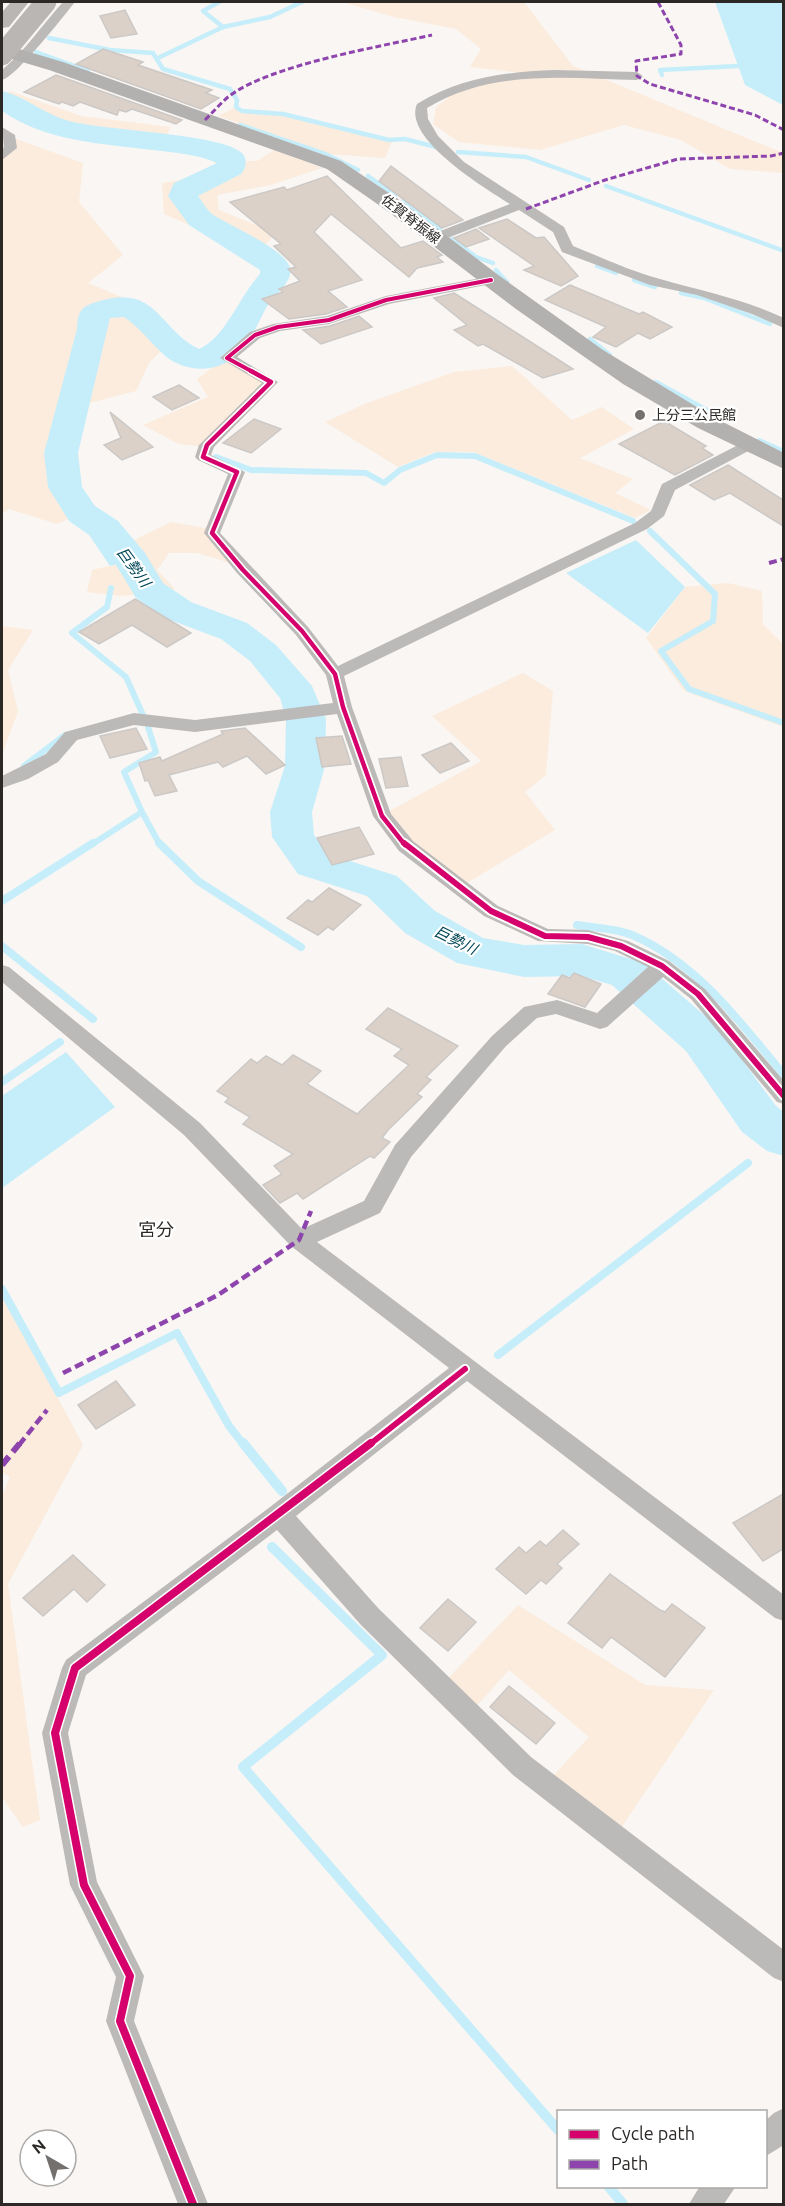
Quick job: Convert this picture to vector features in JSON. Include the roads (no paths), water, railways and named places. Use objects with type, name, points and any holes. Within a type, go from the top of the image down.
[{"type":"highway","points":[[2,23],[20,2]]},
{"type":"highway","points":[[2,55],[46,2]]},
{"type":"main road","name":"佐賀脊振線","points":[[2,50],[26,56],[334,165],[374,189],[435,238],[596,357],[747,446],[783,462]]},
{"type":"street","points":[[2,76],[26,56],[29,47],[69,2]]},
{"type":"street","points":[[637,76],[531,74],[503,77],[453,89],[435,96],[421,107],[422,120],[433,138],[459,165],[559,230],[567,249],[656,282],[712,296],[783,324]]},
{"type":"street","points":[[2,131],[10,138],[11,148],[2,156]]},
{"type":"street","points":[[435,238],[520,205]]},
{"type":"street","points":[[491,280],[386,300],[329,320],[302,326],[278,327],[255,335],[227,358],[271,382],[207,445],[203,457],[237,472],[212,533],[243,570],[302,631],[335,674],[336,708],[382,816],[406,846],[491,911],[545,936],[588,937],[621,946],[662,966],[698,994],[783,1096]]},
{"type":"street","points":[[335,674],[641,526],[658,513],[668,487],[747,446]]},
{"type":"street","points":[[2,782],[22,775],[52,758],[71,736],[134,719],[195,726],[336,708]]},
{"type":"street","points":[[299,1240],[372,1207],[403,1151],[499,1041],[531,1012],[557,1007],[600,1022],[662,966]]},
{"type":"street","points":[[2,972],[192,1129],[299,1240],[783,1610]]},
{"type":"street","points":[[193,2205],[120,2021],[130,1976],[84,1885],[55,1733],[75,1668],[279,1515],[465,1369]]},
{"type":"street","points":[[279,1515],[370,1617],[522,1766],[783,1968]]},
{"type":"street","points":[[767,2139],[783,2122]]},
{"type":"street","points":[[704,2205],[720,2188]]},
{"type":"water","points":[[715,2],[783,2],[783,105],[745,85]]},
{"type":"water","points":[[65,487],[132,541],[139,559],[110,566],[67,502]]},
{"type":"water","points":[[636,540],[685,587],[648,633],[566,573]]},
{"type":"water","points":[[66,1052],[115,1107],[2,1188],[2,1096]]},
{"type":"waterway","points":[[219,2],[203,11],[223,27]]},
{"type":"waterway","points":[[223,27],[270,17],[302,2]]},
{"type":"waterway","points":[[160,57],[223,27]]},
{"type":"waterway","points":[[49,38],[110,50],[153,53],[163,69],[230,89],[237,100],[236,107],[242,111],[283,114],[389,140],[405,139],[436,147]]},
{"type":"waterway","points":[[36,52],[88,71]]},
{"type":"waterway","points":[[662,75],[660,70],[738,66]]},
{"type":"waterway","name":"巨勢川","points":[[2,99],[20,111],[59,127],[79,132],[199,148],[231,159],[231,168],[184,189],[183,196],[200,219],[259,254],[275,267],[275,276],[254,301],[233,340],[222,351],[203,360],[188,357],[134,309],[116,306],[94,313],[93,329],[61,453],[65,487],[82,513],[105,529],[132,561],[149,590],[178,610],[234,631],[263,653],[298,695],[306,719],[305,766],[291,812],[293,837],[313,864],[382,886],[420,922],[472,952],[524,961],[582,960],[628,974],[702,1039],[759,1119],[784,1138]]},
{"type":"waterway","points":[[240,125],[325,154],[358,170]]},
{"type":"waterway","points":[[458,152],[526,157],[589,180]]},
{"type":"waterway","points":[[368,176],[395,196]]},
{"type":"waterway","points":[[606,186],[784,251]]},
{"type":"waterway","points":[[403,201],[440,229]]},
{"type":"waterway","points":[[452,239],[476,257],[493,263]]},
{"type":"waterway","points":[[597,266],[616,273]]},
{"type":"waterway","points":[[496,270],[507,282]]},
{"type":"waterway","points":[[634,280],[655,287]]},
{"type":"waterway","points":[[681,293],[704,298],[770,324]]},
{"type":"waterway","points":[[590,339],[610,355]]},
{"type":"waterway","points":[[656,383],[718,417]]},
{"type":"waterway","points":[[759,441],[784,452]]},
{"type":"waterway","points":[[216,457],[251,470],[366,473],[384,483],[400,470],[437,455],[475,456],[633,521]]},
{"type":"waterway","points":[[650,531],[715,594],[713,621],[661,651],[689,689],[784,723]]},
{"type":"waterway","points":[[111,588],[107,607],[72,633],[126,677],[143,715]]},
{"type":"waterway","points":[[142,812],[124,772],[156,752],[148,727]]},
{"type":"waterway","points":[[24,766],[65,735]]},
{"type":"waterway","points":[[91,845],[142,812]]},
{"type":"waterway","points":[[142,812],[160,845]]},
{"type":"waterway","points":[[2,901],[93,843]]},
{"type":"waterway","points":[[159,843],[198,881],[301,947]]},
{"type":"waterway","points":[[577,925],[632,935],[677,961],[697,977],[734,1015],[784,1075]]},
{"type":"waterway","points":[[2,946],[93,1019]]},
{"type":"waterway","points":[[2,1082],[60,1042]]},
{"type":"waterway","points":[[498,1355],[748,1163]]},
{"type":"waterway","points":[[2,1289],[59,1393],[177,1333],[229,1426],[244,1445]]},
{"type":"waterway","points":[[243,1443],[282,1491]]},
{"type":"waterway","points":[[272,1547],[382,1655],[243,1767],[557,2129]]},
{"type":"waterway","points":[[610,2188],[623,2204]]},
{"type":"place","name":"上分三公民館","points":[[640,415]]},
{"type":"district","name":"宮分","points":[[156,1229]]}]
